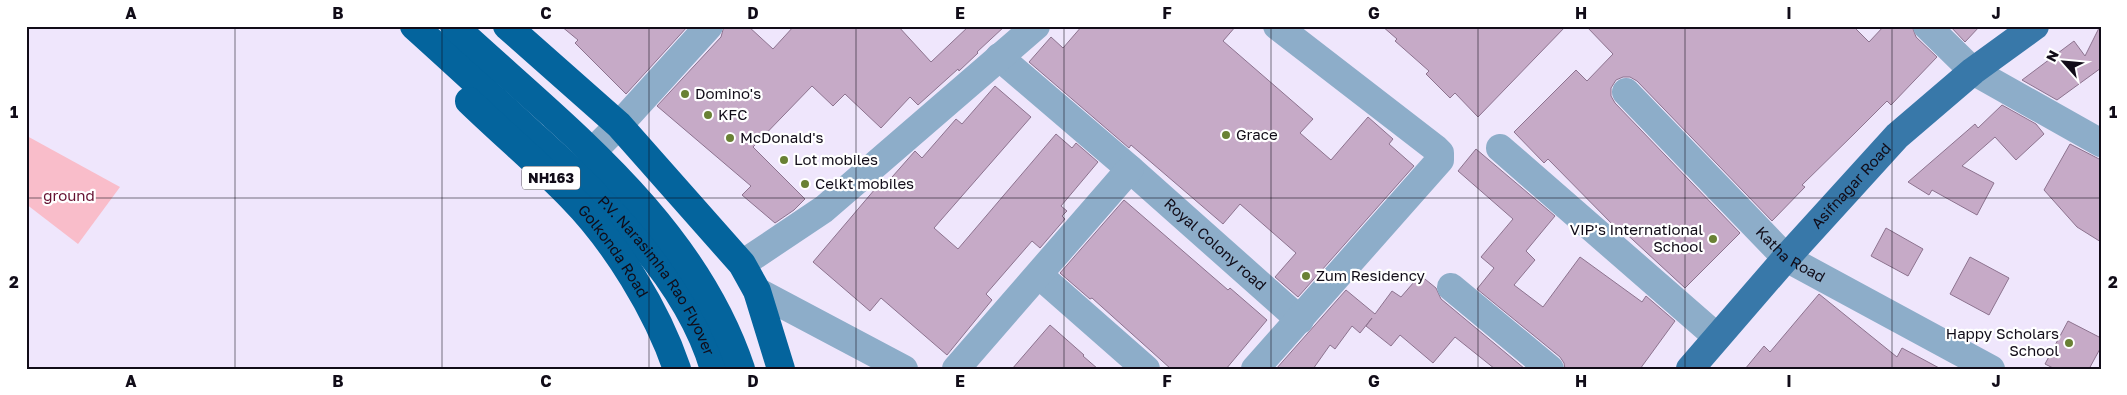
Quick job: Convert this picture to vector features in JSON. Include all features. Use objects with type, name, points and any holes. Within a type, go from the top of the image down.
[{"type":"highway","name":"Golkonda Road","points":[[393,26],[559,186],[596,225],[642,291],[678,369]]},
{"type":"highway","name":"P.V. Narasimha Rao Flyover","points":[[414,26],[587,184],[625,224],[661,266],[675,288],[688,311],[714,369]]},
{"type":"highway","name":"P.V. Narasimha Rao Flyover","points":[[454,26],[604,164],[645,206],[681,252],[710,298],[735,349],[741,369]]},
{"type":"highway","points":[[507,26],[619,125],[742,264],[757,291],[781,369]]},
{"type":"highway","points":[[530,159],[589,98]]},
{"type":"main road","name":"Asifnagar Road","points":[[1690,369],[1786,258],[1898,136],[1973,71],[2035,26]]},
{"type":"street","points":[[559,186],[619,125],[709,26]]},
{"type":"street","points":[[742,264],[824,209],[1036,26]]},
{"type":"street","points":[[1255,369],[1440,160],[1440,153],[1278,26]]},
{"type":"street","points":[[1927,26],[1973,71],[2101,143]]},
{"type":"street","name":"Royal Colony road","points":[[999,57],[1130,169],[1300,320]]},
{"type":"street","name":"Katha Road","points":[[1626,92],[1786,258],[1992,369]]},
{"type":"street","points":[[1500,148],[1717,337]]},
{"type":"street","points":[[956,369],[1130,169]]},
{"type":"street","points":[[1039,275],[1146,369]]},
{"type":"street","points":[[1451,287],[1550,369]]},
{"type":"street","points":[[757,291],[904,369]]},
{"type":"green space","name":"ground","points":[[27,136],[120,187],[78,244],[26,204]]},
{"type":"building","points":[[561,26],[688,26],[626,94],[575,43],[578,40]]},
{"type":"building","points":[[724,26],[748,26],[773,49],[794,26],[898,26],[931,62],[969,26],[1005,26],[959,71],[958,69],[918,105],[910,97],[881,128],[845,94],[833,106],[812,86],[753,147],[805,199],[794,210],[775,223],[742,195],[751,186],[657,106],[721,37]]},
{"type":"building","points":[[1082,26],[1236,26],[1223,41],[1313,119],[1300,133],[1331,160],[1368,117],[1393,139],[1389,144],[1414,166],[1298,297],[1275,277],[1296,253],[1240,204],[1223,224],[1131,145],[1129,148],[1029,62],[1051,37],[1063,48]]},
{"type":"building","points":[[1382,26],[1566,26],[1478,117],[1455,93],[1450,98],[1426,74],[1429,71],[1395,41],[1397,39]]},
{"type":"building","points":[[1586,26],[1853,26],[1869,42],[1884,26],[1912,26],[1916,37],[1937,57],[1891,105],[1887,101],[1802,185],[1805,187],[1772,221],[1637,81],[1630,77],[1616,80],[1611,88],[1611,96],[1615,103],[1740,233],[1685,288],[1620,228],[1617,229],[1548,159],[1544,163],[1514,132],[1576,70],[1587,81],[1613,54]]},
{"type":"building","points":[[1950,26],[1980,26],[1965,42]]},
{"type":"building","points":[[2100,26],[2101,68],[2057,100],[2022,80],[2074,41],[2085,56]]},
{"type":"building","points":[[995,86],[1031,117],[934,228],[958,249],[1056,134],[1072,148],[1076,143],[1098,162],[1061,206],[1067,211],[1062,216],[1065,219],[1040,248],[1032,241],[986,294],[992,300],[947,355],[881,298],[870,311],[813,262],[881,182],[885,185],[915,151],[922,158],[956,119],[962,124]]},
{"type":"building","points":[[2002,105],[2036,124],[2044,134],[2016,160],[1995,137],[1962,166],[1994,183],[1977,215],[1932,190],[1929,195],[1908,182],[1975,124],[1978,128]]},
{"type":"building","points":[[2070,144],[2101,160],[2101,242],[2077,227],[2044,190]]},
{"type":"building","points":[[1476,149],[1555,216],[1526,251],[1535,260],[1514,285],[1543,307],[1580,257],[1642,302],[1646,296],[1675,321],[1640,369],[1565,369],[1560,357],[1477,289],[1494,268],[1481,257],[1513,219],[1458,171]]},
{"type":"building","points":[[1124,200],[1228,290],[1230,288],[1267,320],[1226,369],[1171,369],[1092,298],[1090,299],[1060,273]]},
{"type":"building","points":[[1886,228],[1923,249],[1908,276],[1871,256]]},
{"type":"building","points":[[1970,257],[2009,278],[1989,315],[1950,294]]},
{"type":"building","points":[[1420,275],[1436,288],[1441,299],[1525,369],[1495,369],[1455,337],[1433,363],[1400,335],[1391,346],[1366,326],[1372,318],[1360,333],[1352,326],[1335,349],[1330,345],[1313,369],[1276,369],[1346,290],[1375,314],[1392,291],[1401,297]]},
{"type":"building","points":[[1819,294],[1897,357],[1902,348],[1941,369],[1745,369],[1764,346],[1770,352]]},
{"type":"building","points":[[2068,321],[2101,338],[2101,347],[2089,369],[2055,369],[2045,364]]},
{"type":"building","points":[[1050,325],[1084,355],[1098,369],[1012,369]]},
{"type":"place","name":"Domino's","points":[[685,94]]},
{"type":"place","name":"KFC","points":[[708,115]]},
{"type":"place","name":"Grace","points":[[1226,135]]},
{"type":"place","name":"McDonald's","points":[[730,138]]},
{"type":"place","name":"Lot mobiles","points":[[784,160]]},
{"type":"place","name":"Celkt mobiles","points":[[805,184]]},
{"type":"place","name":"VIP's International School","points":[[1713,239]]},
{"type":"place","name":"Zum Residency","points":[[1306,276]]},
{"type":"place","name":"Happy Scholars School","points":[[2069,343]]}]
